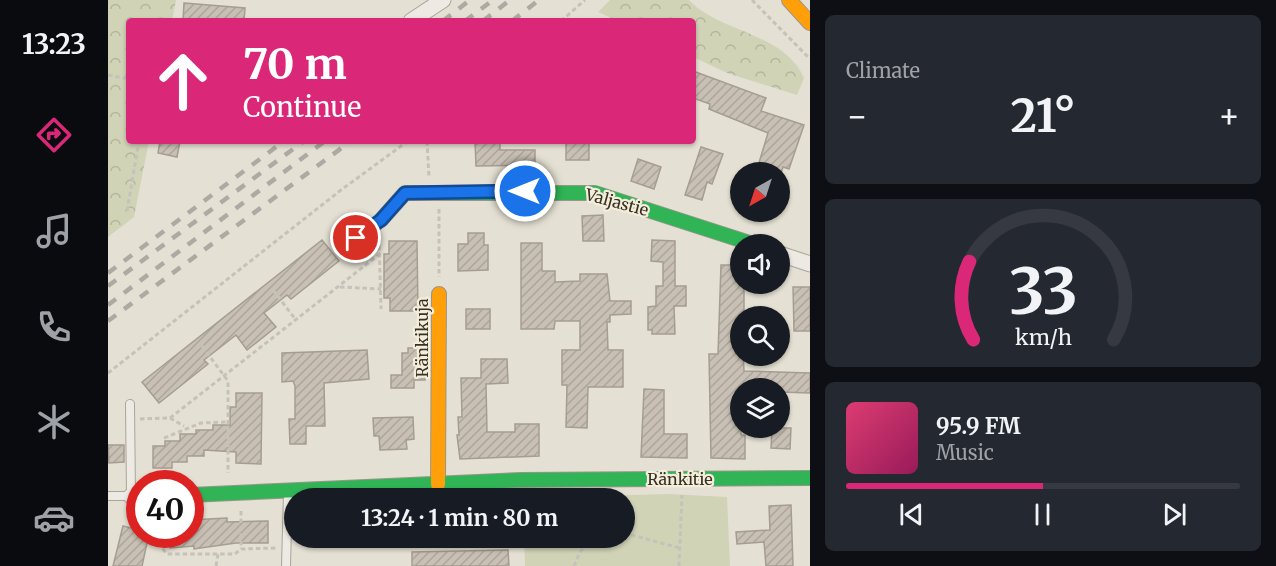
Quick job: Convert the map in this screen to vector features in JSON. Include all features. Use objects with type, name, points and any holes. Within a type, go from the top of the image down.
[{"type":"main road","points":[[789,0],[810,23]]},
{"type":"main road","name":"Valjastie","points":[[377,223],[405,193],[595,193],[730,237]]},
{"type":"main road","name":"Ränkikuja","points":[[438,484],[439,294]]},
{"type":"main road","name":"Ränkitie","points":[[338,488],[521,480],[810,478]]},
{"type":"main road","name":"Ränkitie","points":[[204,494],[284,490]]},
{"type":"street","points":[[416,18],[443,0]]},
{"type":"street","points":[[790,257],[810,264]]},
{"type":"lane","points":[[340,250],[377,223]]},
{"type":"lane","points":[[130,404],[133,470]]},
{"type":"lane","points":[[108,496],[126,496]]},
{"type":"lane","points":[[286,548],[286,566]]},
{"type":"path","points":[[564,18],[585,0]]},
{"type":"path","points":[[752,0],[810,59]]},
{"type":"path","points":[[108,75],[126,78]]},
{"type":"path","points":[[127,211],[138,144]]},
{"type":"path","points":[[108,373],[341,190],[404,144]]},
{"type":"path","name":"Ränkikuja","points":[[427,144],[429,180],[439,203],[439,294]]},
{"type":"path","points":[[377,223],[381,241],[381,309]]},
{"type":"path","points":[[170,418],[381,254]]},
{"type":"path","points":[[338,286],[381,289]]},
{"type":"path","points":[[273,290],[296,320]]},
{"type":"path","points":[[202,346],[228,381],[228,473]]},
{"type":"path","points":[[130,419],[170,418],[185,427]]},
{"type":"path","points":[[164,438],[185,427],[201,423],[228,422]]},
{"type":"path","points":[[679,566],[682,490]]},
{"type":"path","points":[[241,503],[241,549]]},
{"type":"path","points":[[635,536],[681,548]]},
{"type":"path","points":[[162,548],[167,554],[235,554],[241,549],[286,548]]},
{"type":"path","points":[[574,566],[584,548]]},
{"type":"path","points":[[216,566],[218,554]]},
{"type":"green space","points":[[108,0],[176,0],[173,18],[126,18],[126,144],[148,144],[134,217],[108,237]]},
{"type":"green space","points":[[610,0],[689,0],[717,20],[782,51],[795,63],[804,78],[797,95],[727,73],[696,58],[696,18],[611,18],[598,12]]},
{"type":"green space","points":[[635,495],[727,497],[730,566],[525,566],[524,548],[635,548]]},
{"type":"building","points":[[184,3],[245,8],[244,18],[183,18]]},
{"type":"building","points":[[696,72],[766,98],[761,111],[804,125],[790,166],[790,162],[759,162],[768,133],[709,109],[710,104],[696,99]]},
{"type":"building","points":[[160,144],[179,144],[177,157],[158,153]]},
{"type":"building","points":[[475,144],[500,144],[500,150],[535,150],[535,165],[476,166]]},
{"type":"building","points":[[566,144],[589,144],[589,160],[566,160]]},
{"type":"building","points":[[701,147],[723,154],[712,184],[707,182],[702,200],[685,195]]},
{"type":"building","points":[[638,159],[661,167],[654,189],[631,181]]},
{"type":"building","points":[[603,215],[604,241],[583,241],[582,216]]},
{"type":"building","points":[[468,233],[484,233],[484,245],[488,245],[488,270],[458,271],[458,244],[468,244]]},
{"type":"building","points":[[322,240],[339,261],[291,299],[287,295],[264,313],[276,327],[247,350],[236,335],[204,360],[208,364],[159,403],[142,382]]},
{"type":"building","points":[[652,240],[675,241],[675,286],[686,286],[686,306],[674,306],[675,334],[652,334],[652,330],[648,330],[648,307],[656,306],[656,286],[663,286],[663,262],[651,261]]},
{"type":"building","points":[[389,241],[417,241],[418,311],[390,311],[390,298],[384,298],[384,254],[389,254]]},
{"type":"building","points":[[521,243],[542,243],[542,271],[555,271],[555,282],[580,281],[580,274],[607,274],[610,301],[631,301],[631,314],[610,315],[610,322],[607,322],[608,350],[623,350],[623,387],[588,387],[587,428],[566,427],[567,385],[562,385],[562,350],[580,350],[580,321],[555,321],[554,329],[521,329]]},
{"type":"building","points":[[721,265],[730,265],[730,294],[744,294],[744,306],[730,306],[730,366],[744,366],[744,371],[810,373],[810,393],[790,392],[790,378],[730,378],[730,438],[745,438],[745,459],[711,458],[709,354],[718,354]]},
{"type":"building","points":[[793,287],[810,287],[810,331],[794,331]]},
{"type":"building","points":[[466,309],[490,309],[490,329],[466,329]]},
{"type":"building","points":[[408,348],[420,348],[420,353],[425,353],[425,380],[414,380],[414,388],[391,388],[391,375],[402,375],[402,353],[408,353]]},
{"type":"building","points":[[367,350],[369,379],[324,383],[325,426],[306,426],[306,444],[290,444],[289,419],[295,419],[295,386],[293,381],[282,382],[282,353]]},
{"type":"building","points":[[481,359],[507,359],[508,383],[486,384],[487,432],[515,432],[515,424],[539,424],[539,456],[460,459],[457,435],[459,435],[458,417],[462,417],[461,378],[481,378]]},
{"type":"building","points":[[644,389],[664,390],[664,434],[687,434],[687,458],[641,457]]},
{"type":"building","points":[[236,393],[262,393],[261,464],[236,463],[236,452],[204,450],[204,456],[187,456],[187,462],[172,462],[172,468],[153,468],[153,446],[165,446],[165,441],[180,441],[180,434],[196,434],[196,430],[213,430],[213,425],[230,425],[230,407],[236,407]]},
{"type":"building","points":[[413,417],[414,439],[406,440],[407,449],[380,450],[379,436],[374,436],[373,418]]},
{"type":"building","points":[[791,428],[790,449],[771,448],[772,438],[790,438]]},
{"type":"building","points":[[108,445],[124,445],[124,462],[109,463]]},
{"type":"building","points":[[791,505],[793,566],[766,566],[764,542],[737,544],[736,532],[770,530],[769,506]]},
{"type":"building","points":[[227,518],[227,522],[268,521],[268,543],[236,543],[204,548],[204,519]]},
{"type":"building","points":[[123,526],[126,527],[126,548],[146,548],[142,566],[113,566]]},
{"type":"building","points":[[508,550],[509,566],[412,566],[412,552]]},
{"type":"railway","points":[[447,18],[470,0]]},
{"type":"railway","points":[[469,18],[493,0]]},
{"type":"railway","points":[[487,18],[510,0]]},
{"type":"railway","points":[[516,18],[539,0]]},
{"type":"railway","points":[[108,273],[280,144]]},
{"type":"railway","points":[[108,286],[300,144]]},
{"type":"railway","points":[[108,305],[321,144]]},
{"type":"railway","points":[[108,321],[347,144]]},
{"type":"traffic: fast","points":[[381,220],[405,193],[595,193],[730,237]]},
{"type":"traffic: fast","points":[[204,494],[521,480],[810,478]]},
{"type":"traffic: slow","points":[[789,0],[810,23]]},
{"type":"traffic: slow","points":[[438,484],[439,294]]},
{"type":"route","points":[[356,238],[381,220],[405,193],[525,191]]}]
